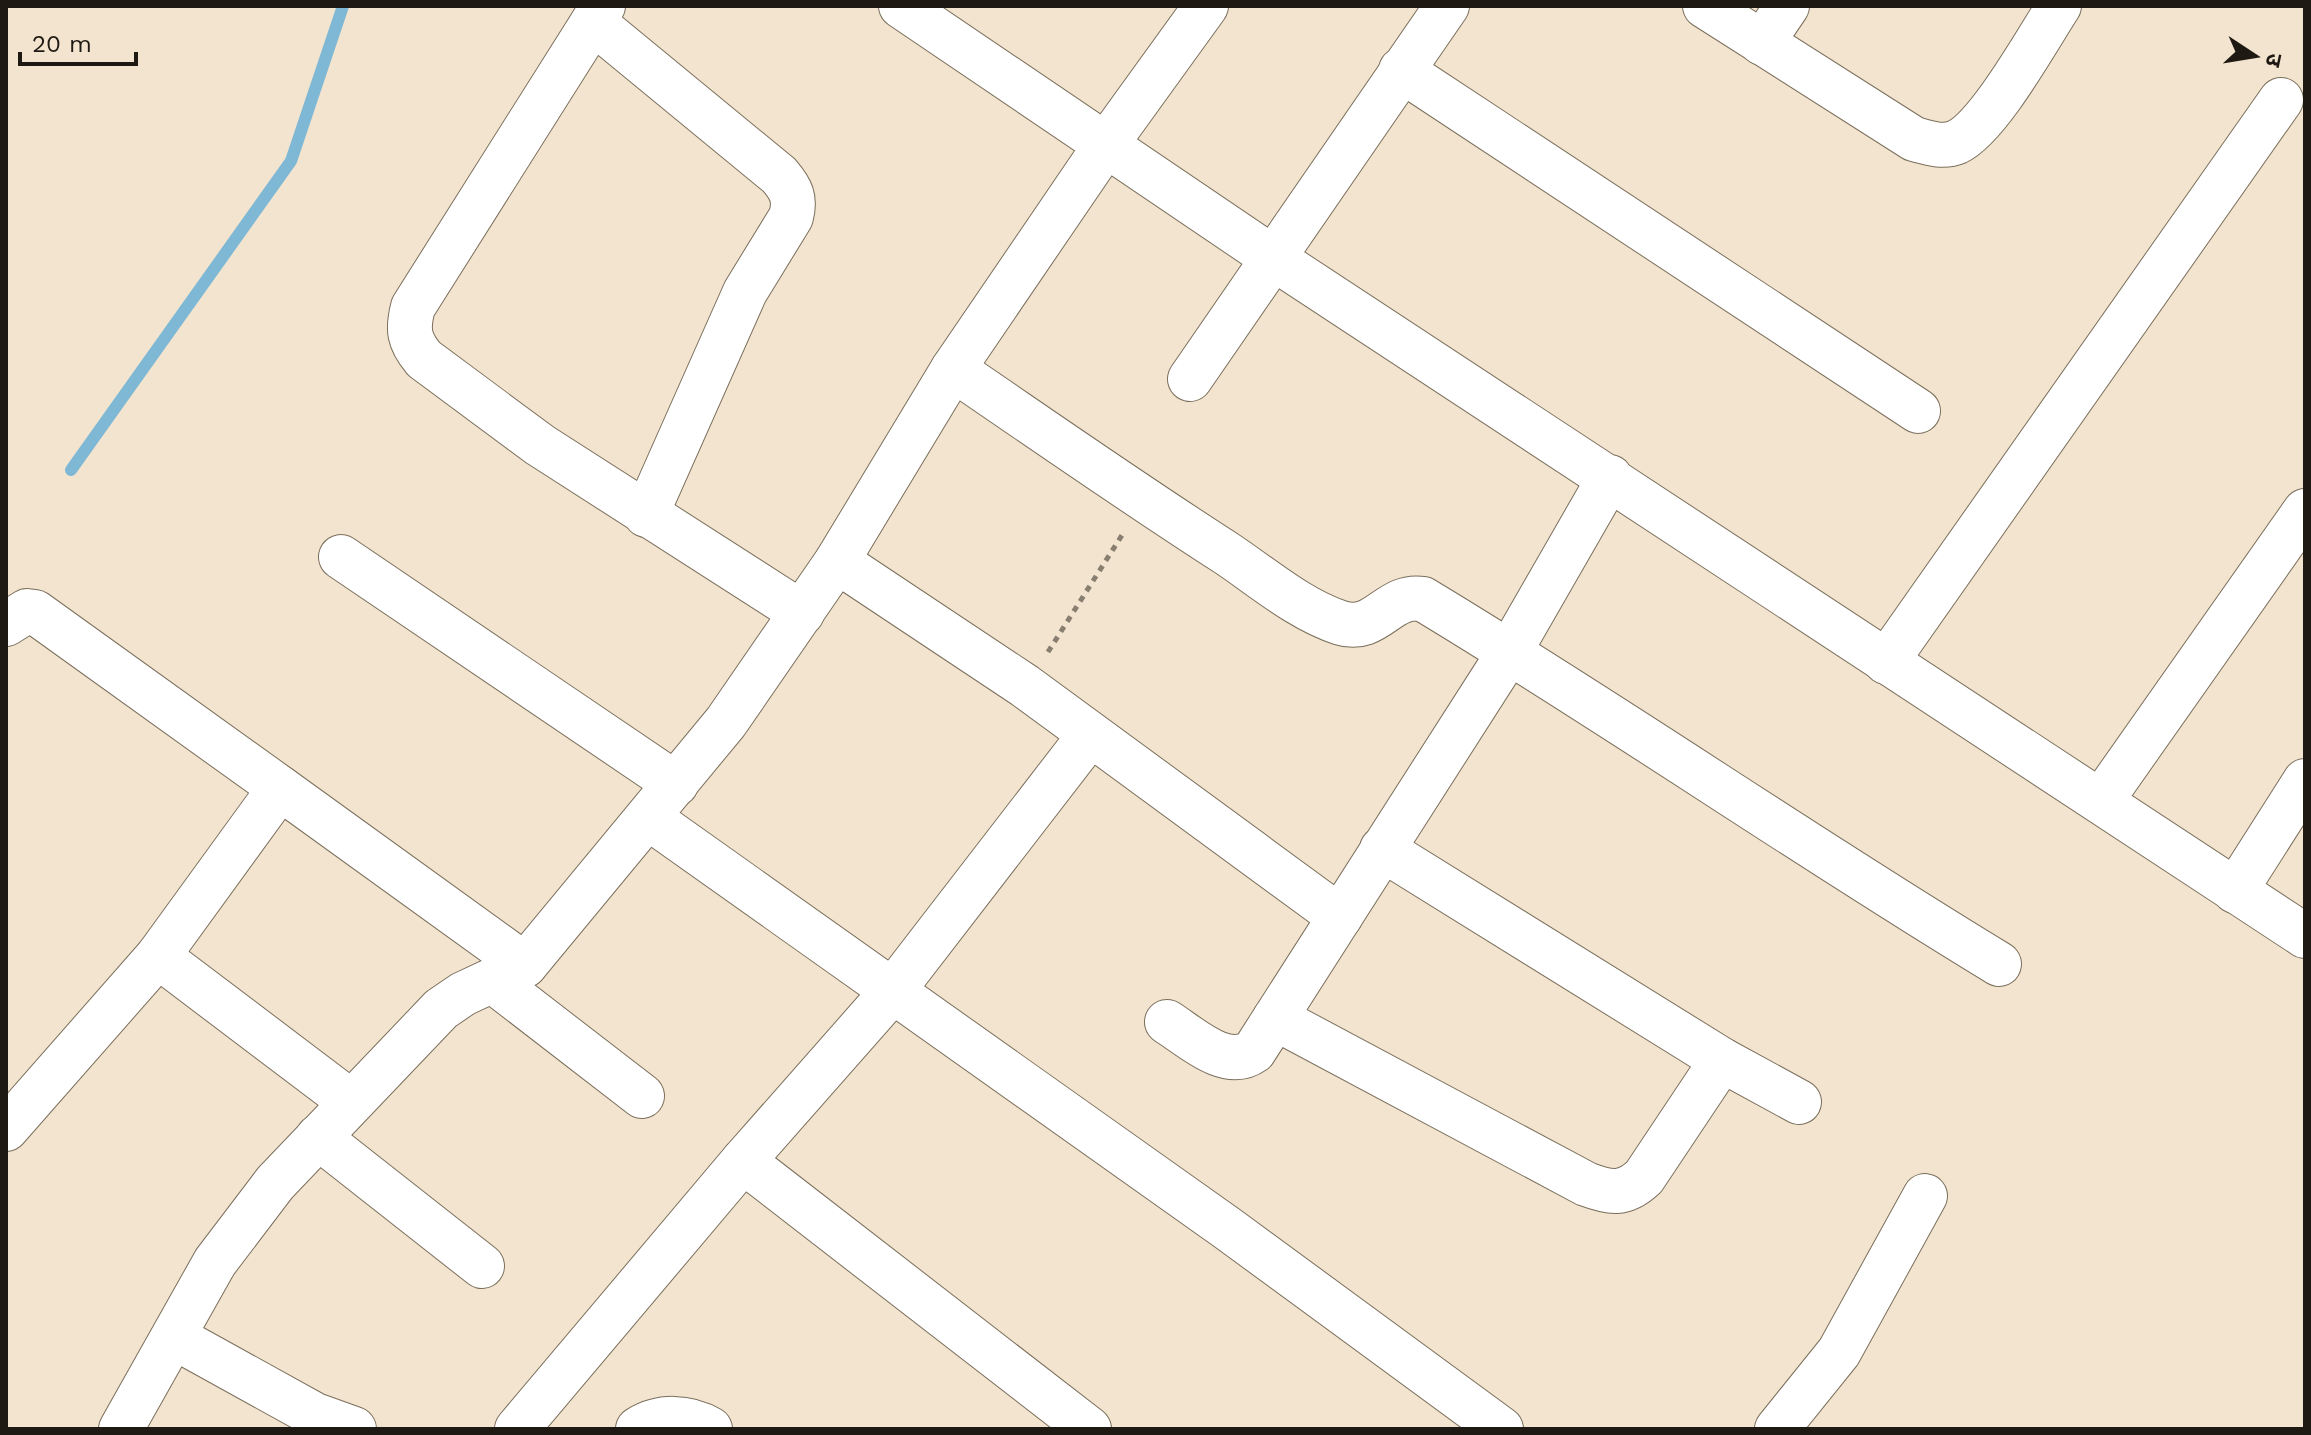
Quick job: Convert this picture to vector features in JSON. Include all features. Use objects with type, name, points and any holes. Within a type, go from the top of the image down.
[{"type":"street","points":[[121,1429],[215,1262],[275,1183],[441,1009],[509,973],[649,818],[726,722],[837,561],[953,369],[1107,143],[1206,6]]},
{"type":"street","points":[[1190,379],[1447,6]]},
{"type":"street","points":[[1705,6],[1914,139],[1939,146],[1957,142],[1981,123],[2059,6]]},
{"type":"street","points":[[1762,43],[1787,6]]},
{"type":"street","points":[[926,13],[1273,258],[2305,936]]},
{"type":"street","points":[[646,515],[745,292],[791,217],[794,203],[791,190],[779,175],[598,14],[413,307],[408,327],[412,344],[424,359],[540,445],[646,515],[802,613]]},
{"type":"street","points":[[1401,70],[1918,411]]},
{"type":"street","points":[[1886,662],[2281,100]]},
{"type":"street","points":[[953,369],[1145,501],[1318,613],[1359,626],[1372,622],[1396,600],[1409,596],[1423,599],[1510,651],[1865,883],[1999,964]]},
{"type":"street","points":[[1167,1022],[1219,1055],[1234,1059],[1254,1051],[1510,651],[1610,477]]},
{"type":"street","points":[[2101,801],[2305,511]]},
{"type":"street","points":[[341,557],[676,784]]},
{"type":"street","points":[[837,561],[1025,686],[1340,917]]},
{"type":"street","points":[[6,624],[27,611],[35,612],[280,788],[509,973],[642,1096]]},
{"type":"street","points":[[517,1429],[743,1161],[891,993],[1090,735]]},
{"type":"street","points":[[2235,891],[2305,781]]},
{"type":"street","points":[[6,1129],[158,956],[280,788]]},
{"type":"street","points":[[649,818],[891,993],[1227,1228],[1501,1429]]},
{"type":"street","points":[[1382,849],[1722,1060],[1799,1102]]},
{"type":"street","points":[[158,956],[351,1102]]},
{"type":"street","points":[[1275,1018],[1586,1184],[1611,1193],[1632,1189],[1644,1177],[1722,1060]]},
{"type":"street","points":[[318,1137],[482,1266]]},
{"type":"street","points":[[743,1161],[1046,1415],[1089,1429]]},
{"type":"street","points":[[1777,1429],[1839,1352],[1925,1196]]},
{"type":"street","points":[[174,1337],[315,1415],[354,1429]]},
{"type":"street","points":[[638,1429],[666,1418],[701,1423],[710,1429]]},
{"type":"path","points":[[1025,686],[1145,501]]},
{"type":"waterway","points":[[71,470],[291,161],[343,6]]}]
